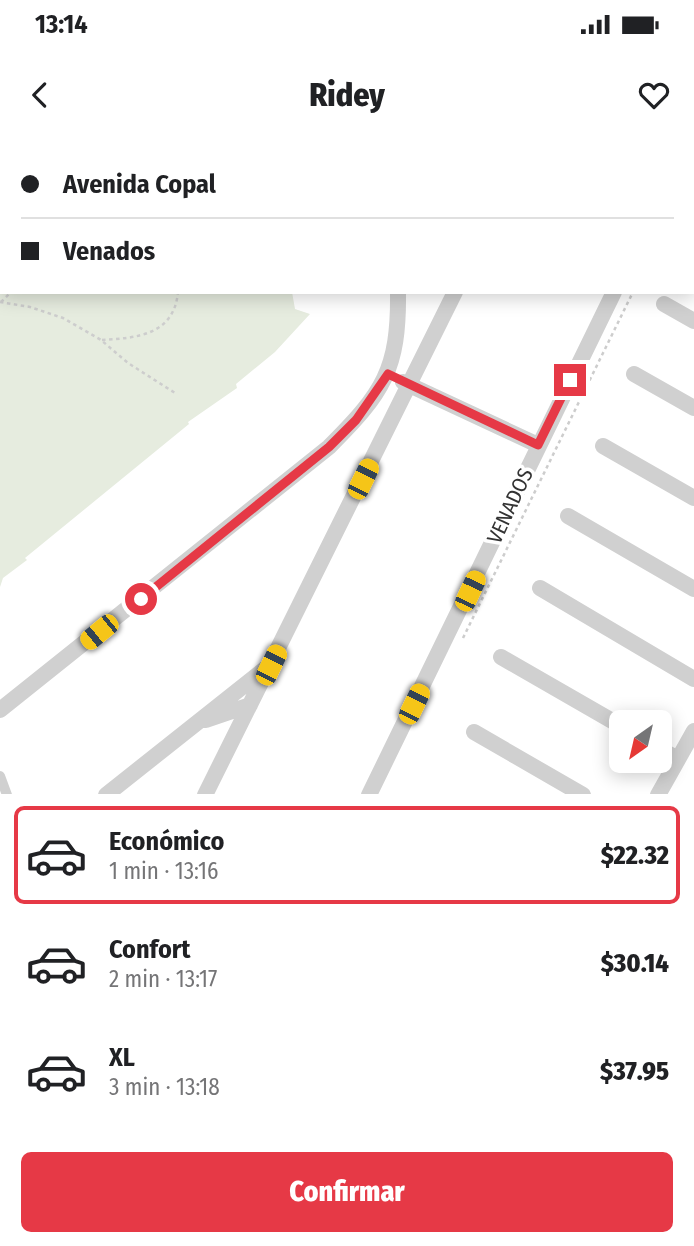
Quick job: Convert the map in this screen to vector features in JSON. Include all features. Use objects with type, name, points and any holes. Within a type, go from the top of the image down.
[{"type":"street","points":[[0,710],[329,447],[356,420],[388,374],[398,332],[398,294]]},
{"type":"street","points":[[205,794],[454,294]]},
{"type":"street","name":"VENADOS","points":[[369,794],[613,294]]},
{"type":"street","points":[[664,304],[694,321]]},
{"type":"street","points":[[388,374],[538,445]]},
{"type":"street","points":[[634,374],[694,408]]},
{"type":"street","points":[[604,446],[694,498]]},
{"type":"street","points":[[568,516],[694,589]]},
{"type":"street","points":[[540,588],[694,679]]},
{"type":"street","points":[[501,657],[609,719]]},
{"type":"street","points":[[106,794],[271,665]]},
{"type":"street","points":[[194,724],[250,705]]},
{"type":"street","points":[[658,794],[694,731]]},
{"type":"street","points":[[474,732],[583,794]]},
{"type":"street","points":[[672,756],[678,759]]},
{"type":"street","points":[[0,776],[7,794]]},
{"type":"path","points":[[101,340],[139,338],[165,325],[175,307],[178,294]]},
{"type":"path","points":[[458,647],[632,294]]},
{"type":"path","points":[[0,302],[30,307],[63,318],[101,340],[128,363],[175,393]]},
{"type":"shaded area","points":[[0,294],[292,294],[295,309],[310,314],[275,352],[236,384],[237,388],[188,422],[189,424],[25,558],[27,560],[3,578],[0,587]]},
{"type":"route","points":[[141,599],[329,447],[373,399],[388,374],[538,445],[570,380]]}]
